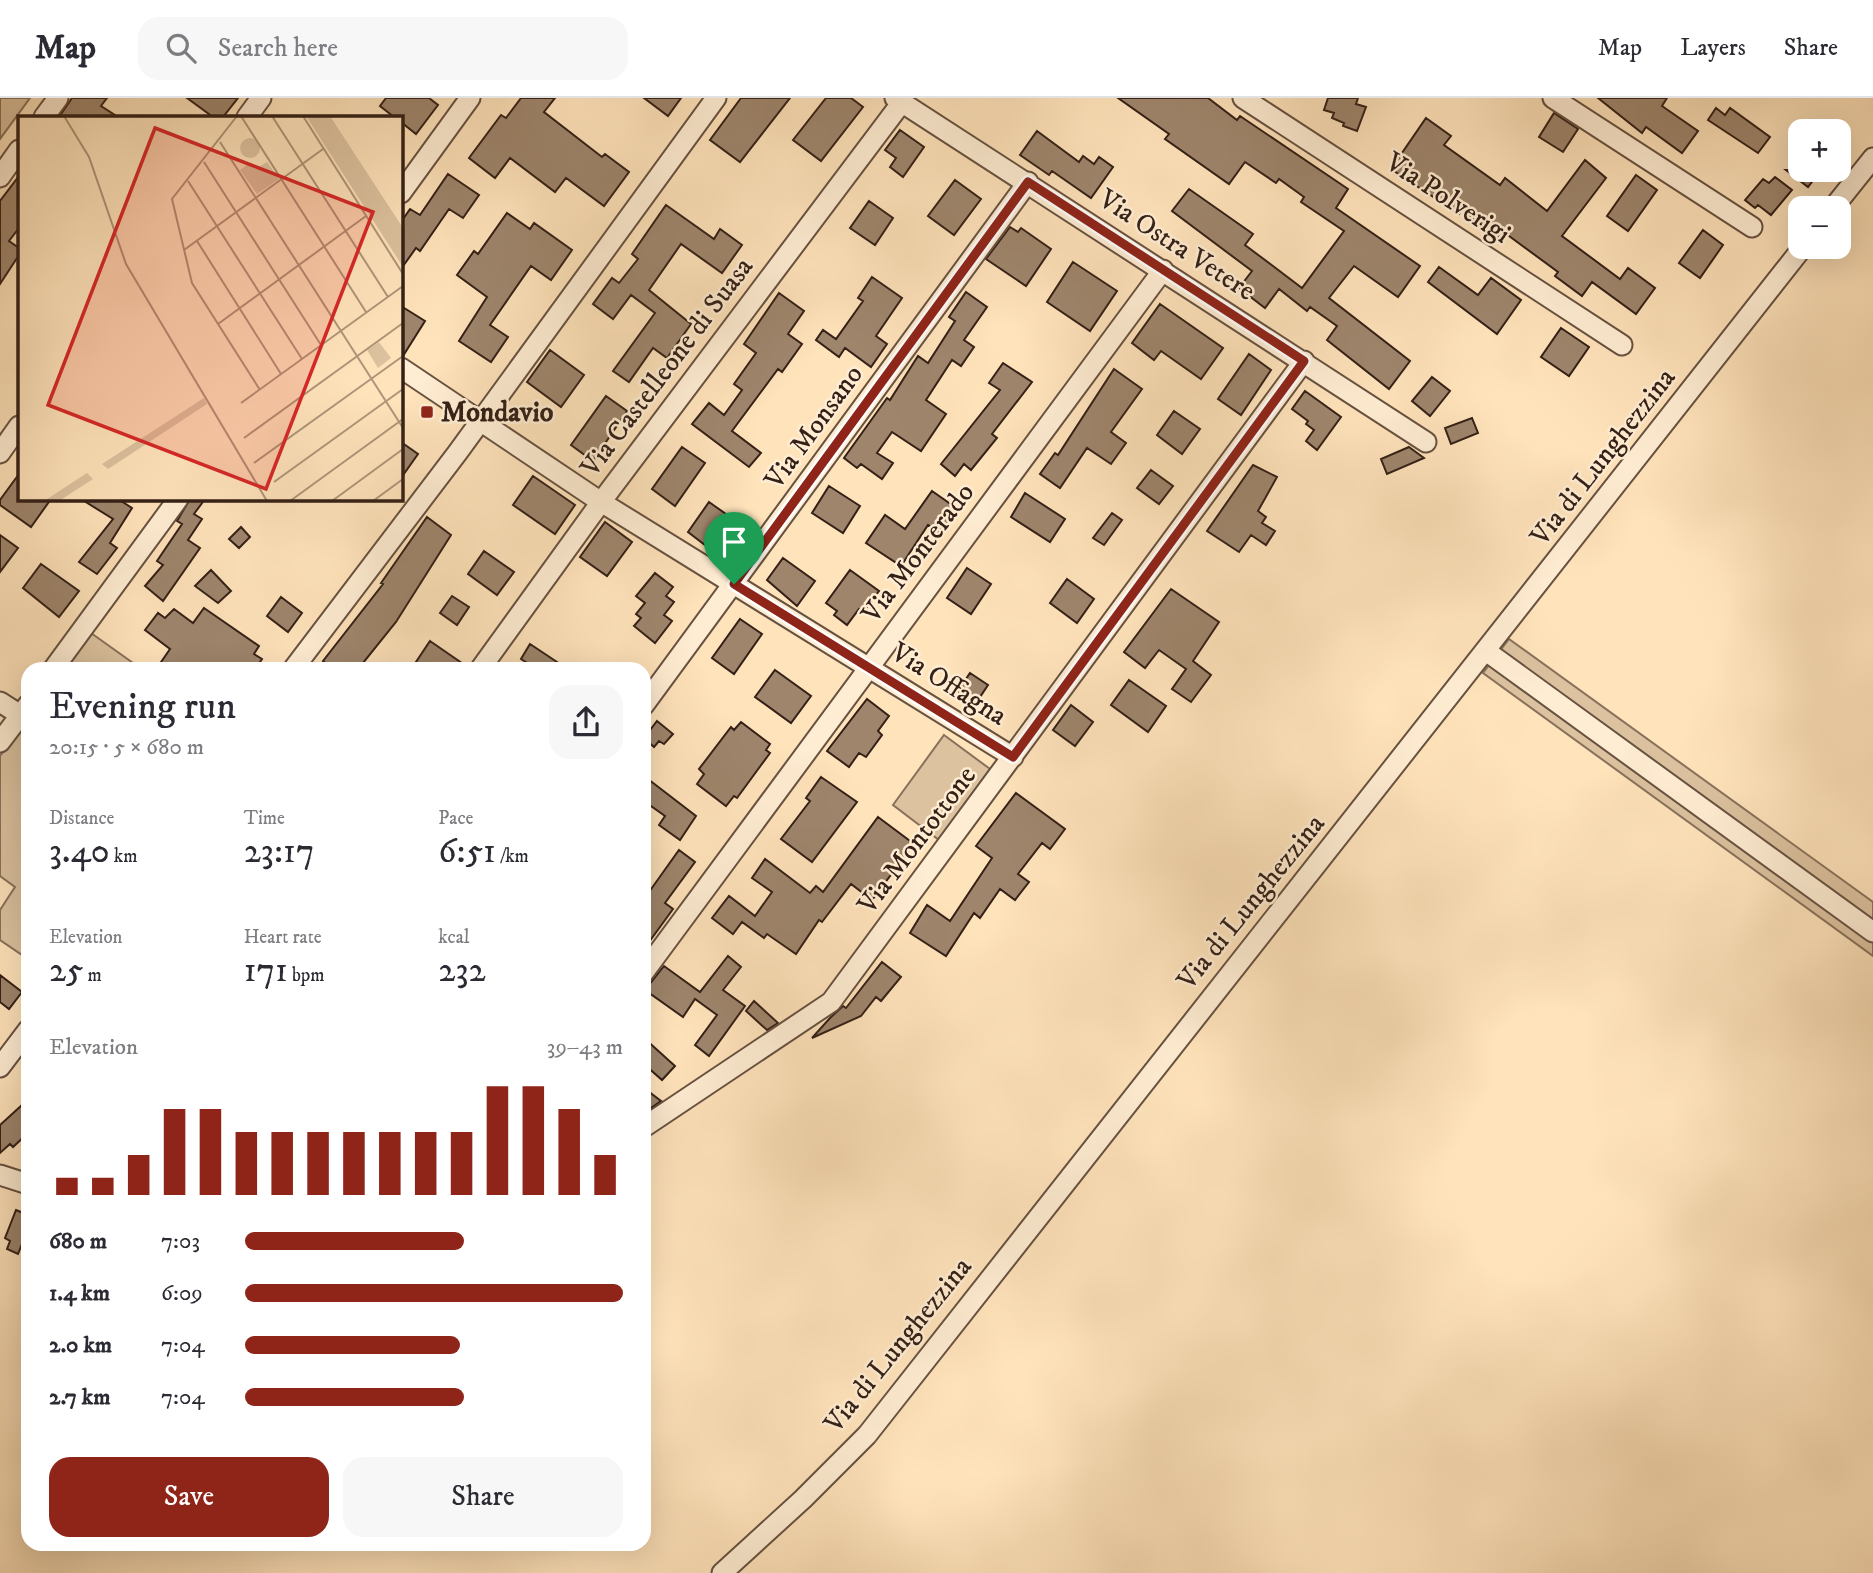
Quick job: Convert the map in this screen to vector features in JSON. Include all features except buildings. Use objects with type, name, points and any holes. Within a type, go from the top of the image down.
[{"type":"street","points":[[45,116],[58,98]]},
{"type":"street","points":[[248,116],[261,98]]},
{"type":"street","points":[[402,192],[470,98]]},
{"type":"street","points":[[299,662],[458,452],[716,98]]},
{"type":"street","name":"Via Polverigi","points":[[1243,98],[1622,345]]},
{"type":"street","points":[[1553,98],[1752,227]]},
{"type":"street","name":"Via Ostra Vetere","points":[[899,100],[1426,442]]},
{"type":"street","name":"Via Castelleone di Suasa","points":[[485,662],[899,100]]},
{"type":"street","points":[[0,177],[18,151]]},
{"type":"street","points":[[1843,196],[1873,158]]},
{"type":"street","name":"Via Monsano","points":[[651,696],[1028,182]]},
{"type":"street","name":"Via di Lunghezzina","points":[[722,1573],[803,1499],[867,1434],[917,1367],[1794,259]]},
{"type":"street","name":"Via Monterado","points":[[651,962],[1163,270]]},
{"type":"street","name":"Via Montottone","points":[[651,1120],[829,1004],[1304,361]]},
{"type":"street","name":"Via Offagna","points":[[404,370],[601,502],[1013,757]]},
{"type":"street","points":[[0,453],[18,427]]},
{"type":"street","points":[[58,662],[177,500]]},
{"type":"street","points":[[1486,651],[1873,932]]},
{"type":"street","points":[[0,702],[21,711]]},
{"type":"street","points":[[0,742],[21,718]]},
{"type":"street","points":[[0,1067],[21,1039]]},
{"type":"street","points":[[0,1175],[21,1182]]},
{"type":"shaded area","points":[[0,98],[30,98],[0,139]]},
{"type":"shaded area","points":[[91,633],[132,662],[69,662]]},
{"type":"shaded area","points":[[1509,639],[1873,902],[1873,956],[1483,673]]},
{"type":"shaded area","points":[[21,726],[21,954],[0,940],[0,910],[15,887],[0,876],[0,756]]},
{"type":"shaded area","points":[[944,735],[990,769],[939,840],[893,805]]},
{"type":"place","name":"Mondavio","points":[[427,412]]},
{"type":"route","points":[[1028,182],[1304,361],[1013,757],[734,584],[1028,182]]}]
